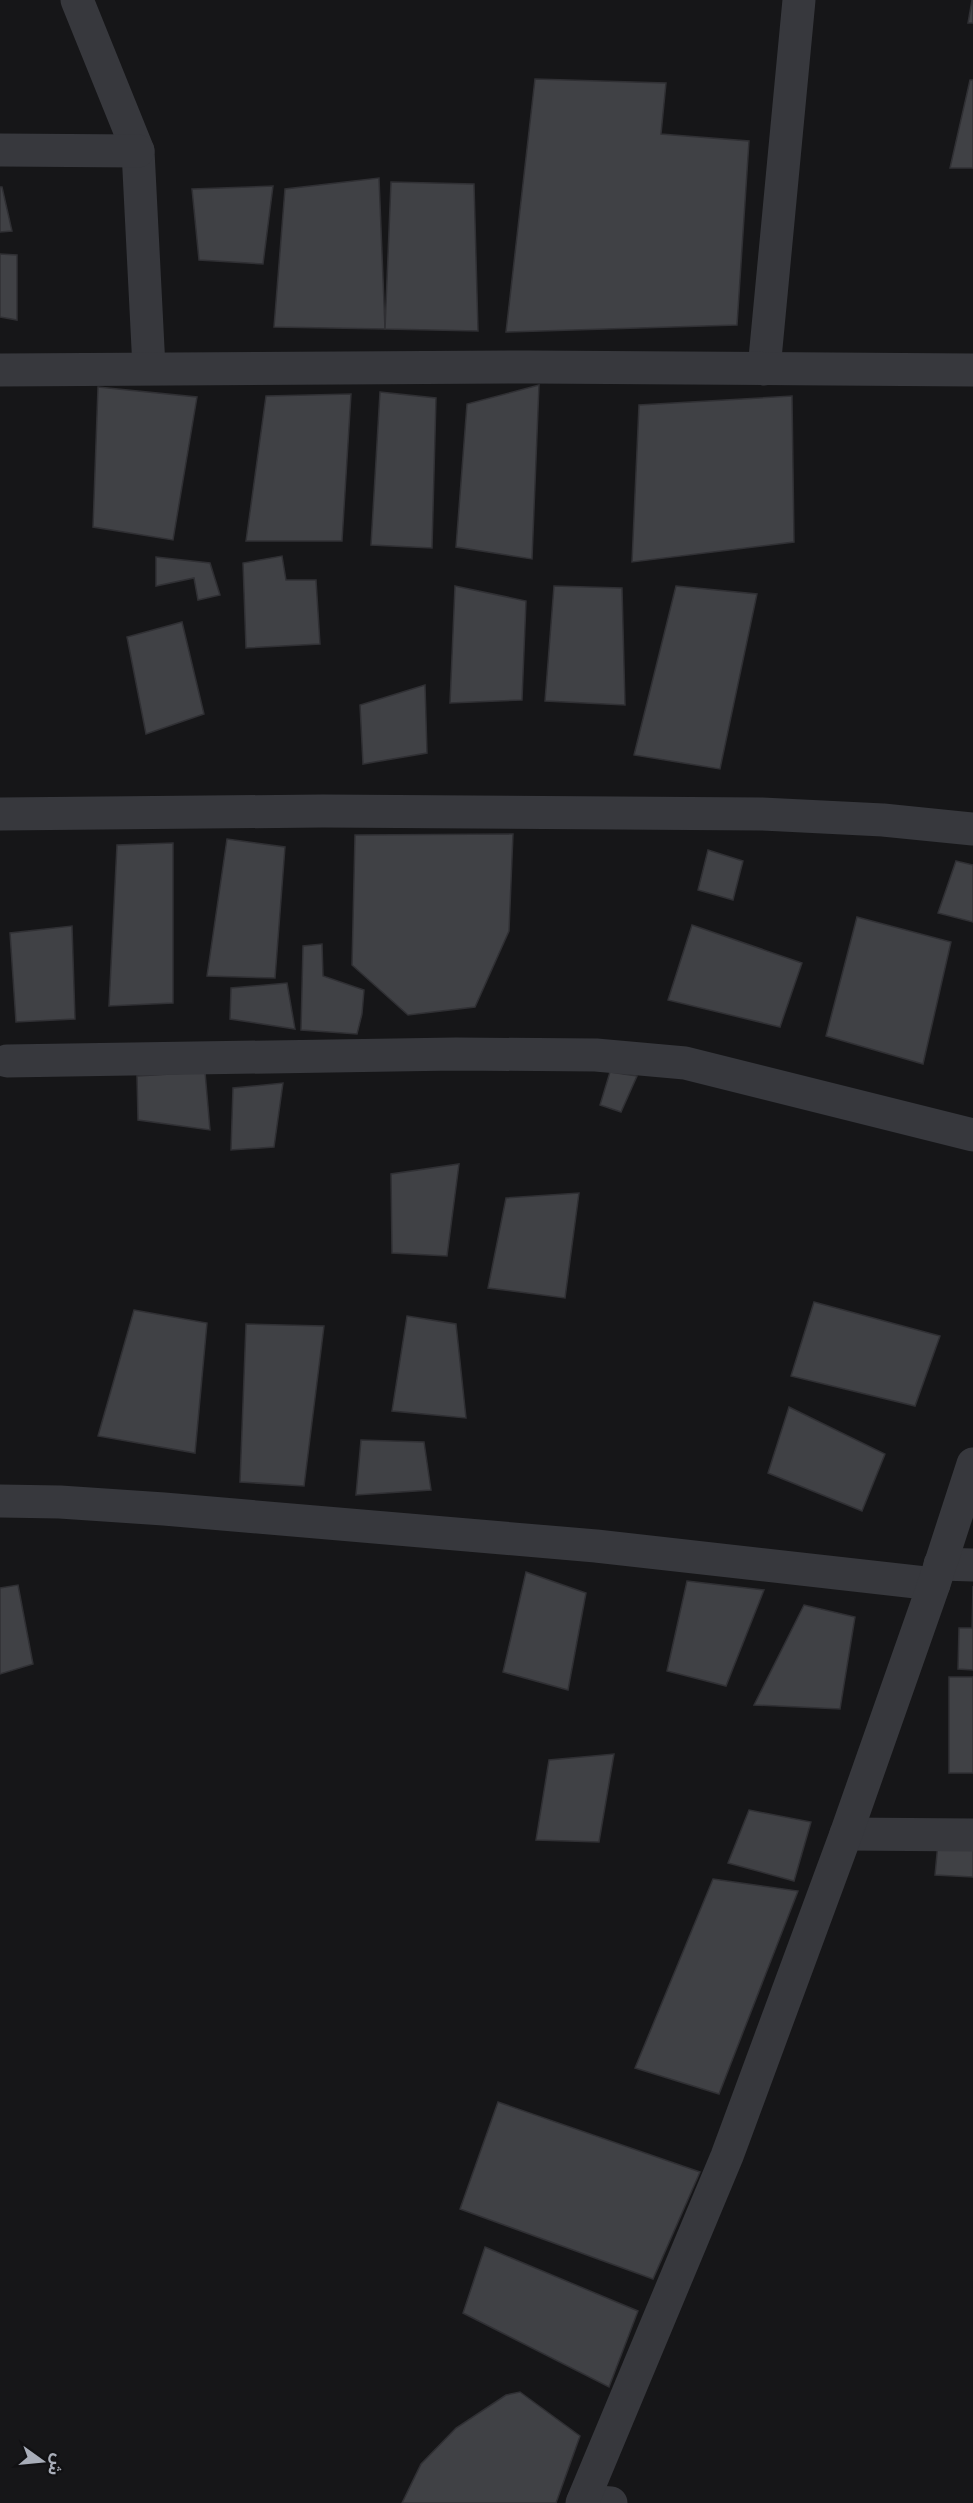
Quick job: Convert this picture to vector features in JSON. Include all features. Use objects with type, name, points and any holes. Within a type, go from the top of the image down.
[{"type":"street","points":[[77,0],[138,151],[149,368]]},
{"type":"street","points":[[764,369],[799,0]]},
{"type":"street","points":[[0,150],[138,151]]},
{"type":"street","points":[[0,370],[149,368],[973,370]]},
{"type":"street","points":[[0,814],[323,811],[762,814],[883,820],[973,829]]},
{"type":"street","points":[[6,1061],[596,1054],[685,1064],[973,1135]]},
{"type":"street","points":[[592,2502],[727,2156],[846,1834],[973,1464]]},
{"type":"street","points":[[0,1501],[153,1508],[937,1574],[973,1565]]},
{"type":"street","points":[[846,1834],[973,1835]]},
{"type":"building","points":[[972,0],[973,23],[968,23]]},
{"type":"building","points":[[535,79],[666,83],[661,134],[749,141],[737,325],[506,332]]},
{"type":"building","points":[[970,80],[973,80],[973,168],[950,168]]},
{"type":"building","points":[[379,178],[385,329],[274,327],[285,189]]},
{"type":"building","points":[[391,182],[474,184],[478,331],[385,329]]},
{"type":"building","points":[[273,186],[263,264],[199,260],[192,189]]},
{"type":"building","points":[[0,187],[2,187],[12,231],[0,232]]},
{"type":"building","points":[[0,254],[17,255],[17,320],[0,317]]},
{"type":"building","points":[[539,385],[532,559],[456,547],[467,404]]},
{"type":"building","points":[[98,387],[197,397],[173,540],[93,527]]},
{"type":"building","points":[[380,392],[436,398],[432,548],[371,545]]},
{"type":"building","points":[[351,394],[342,541],[246,541],[266,396]]},
{"type":"building","points":[[792,396],[794,542],[632,562],[639,405]]},
{"type":"building","points":[[282,556],[286,580],[316,580],[320,644],[246,648],[243,563]]},
{"type":"building","points":[[156,557],[210,563],[220,595],[198,600],[194,578],[156,586]]},
{"type":"building","points":[[455,586],[526,601],[522,700],[450,703]]},
{"type":"building","points":[[554,586],[622,588],[625,705],[545,701]]},
{"type":"building","points":[[676,586],[757,594],[720,769],[634,755]]},
{"type":"building","points":[[182,622],[204,714],[146,734],[127,637]]},
{"type":"building","points":[[425,685],[427,753],[363,764],[360,705]]},
{"type":"building","points":[[513,834],[509,931],[475,1007],[408,1015],[352,965],[355,835]]},
{"type":"building","points":[[227,839],[285,847],[275,978],[207,976]]},
{"type":"building","points":[[173,843],[173,1003],[109,1006],[117,845]]},
{"type":"building","points":[[708,850],[743,861],[733,900],[698,890]]},
{"type":"building","points":[[956,861],[973,865],[973,922],[938,913]]},
{"type":"building","points":[[857,917],[951,942],[923,1064],[826,1036]]},
{"type":"building","points":[[692,925],[802,963],[780,1027],[668,1000]]},
{"type":"building","points":[[72,926],[75,1019],[16,1022],[10,933]]},
{"type":"building","points":[[322,944],[323,976],[364,990],[357,1034],[301,1030],[303,946]]},
{"type":"building","points":[[287,983],[295,1029],[230,1019],[231,988]]},
{"type":"building","points":[[205,1072],[210,1130],[138,1120],[137,1076]]},
{"type":"building","points":[[610,1072],[637,1076],[621,1112],[600,1105]]},
{"type":"building","points":[[283,1083],[274,1147],[231,1150],[233,1088]]},
{"type":"building","points":[[459,1164],[447,1256],[392,1253],[391,1174]]},
{"type":"building","points":[[579,1193],[565,1298],[488,1288],[506,1198]]},
{"type":"building","points":[[814,1302],[940,1336],[915,1406],[791,1376]]},
{"type":"building","points":[[134,1310],[207,1323],[195,1453],[98,1436]]},
{"type":"building","points":[[407,1316],[456,1324],[466,1418],[392,1411]]},
{"type":"building","points":[[246,1324],[324,1326],[304,1486],[240,1482]]},
{"type":"building","points":[[789,1407],[885,1454],[862,1511],[768,1473]]},
{"type":"building","points":[[361,1440],[424,1442],[431,1490],[356,1495]]},
{"type":"building","points":[[526,1572],[586,1593],[568,1690],[503,1672]]},
{"type":"building","points":[[687,1581],[764,1590],[726,1686],[667,1671]]},
{"type":"building","points":[[18,1585],[33,1664],[0,1674],[0,1588]]},
{"type":"building","points":[[973,1586],[973,1670],[958,1669],[959,1628],[972,1628]]},
{"type":"building","points":[[804,1605],[855,1617],[840,1709],[754,1705]]},
{"type":"building","points":[[949,1677],[973,1677],[973,1773],[949,1773]]},
{"type":"building","points":[[614,1754],[599,1842],[536,1840],[549,1760]]},
{"type":"building","points":[[749,1810],[811,1822],[794,1881],[728,1863]]},
{"type":"building","points":[[938,1843],[973,1846],[973,1877],[935,1875]]},
{"type":"building","points":[[713,1879],[798,1891],[719,2094],[635,2068]]},
{"type":"building","points":[[498,2102],[700,2172],[653,2279],[460,2209]]},
{"type":"building","points":[[485,2247],[638,2311],[609,2387],[463,2313]]},
{"type":"building","points":[[520,2392],[580,2436],[556,2503],[402,2503],[421,2464],[456,2428],[506,2395]]}]
